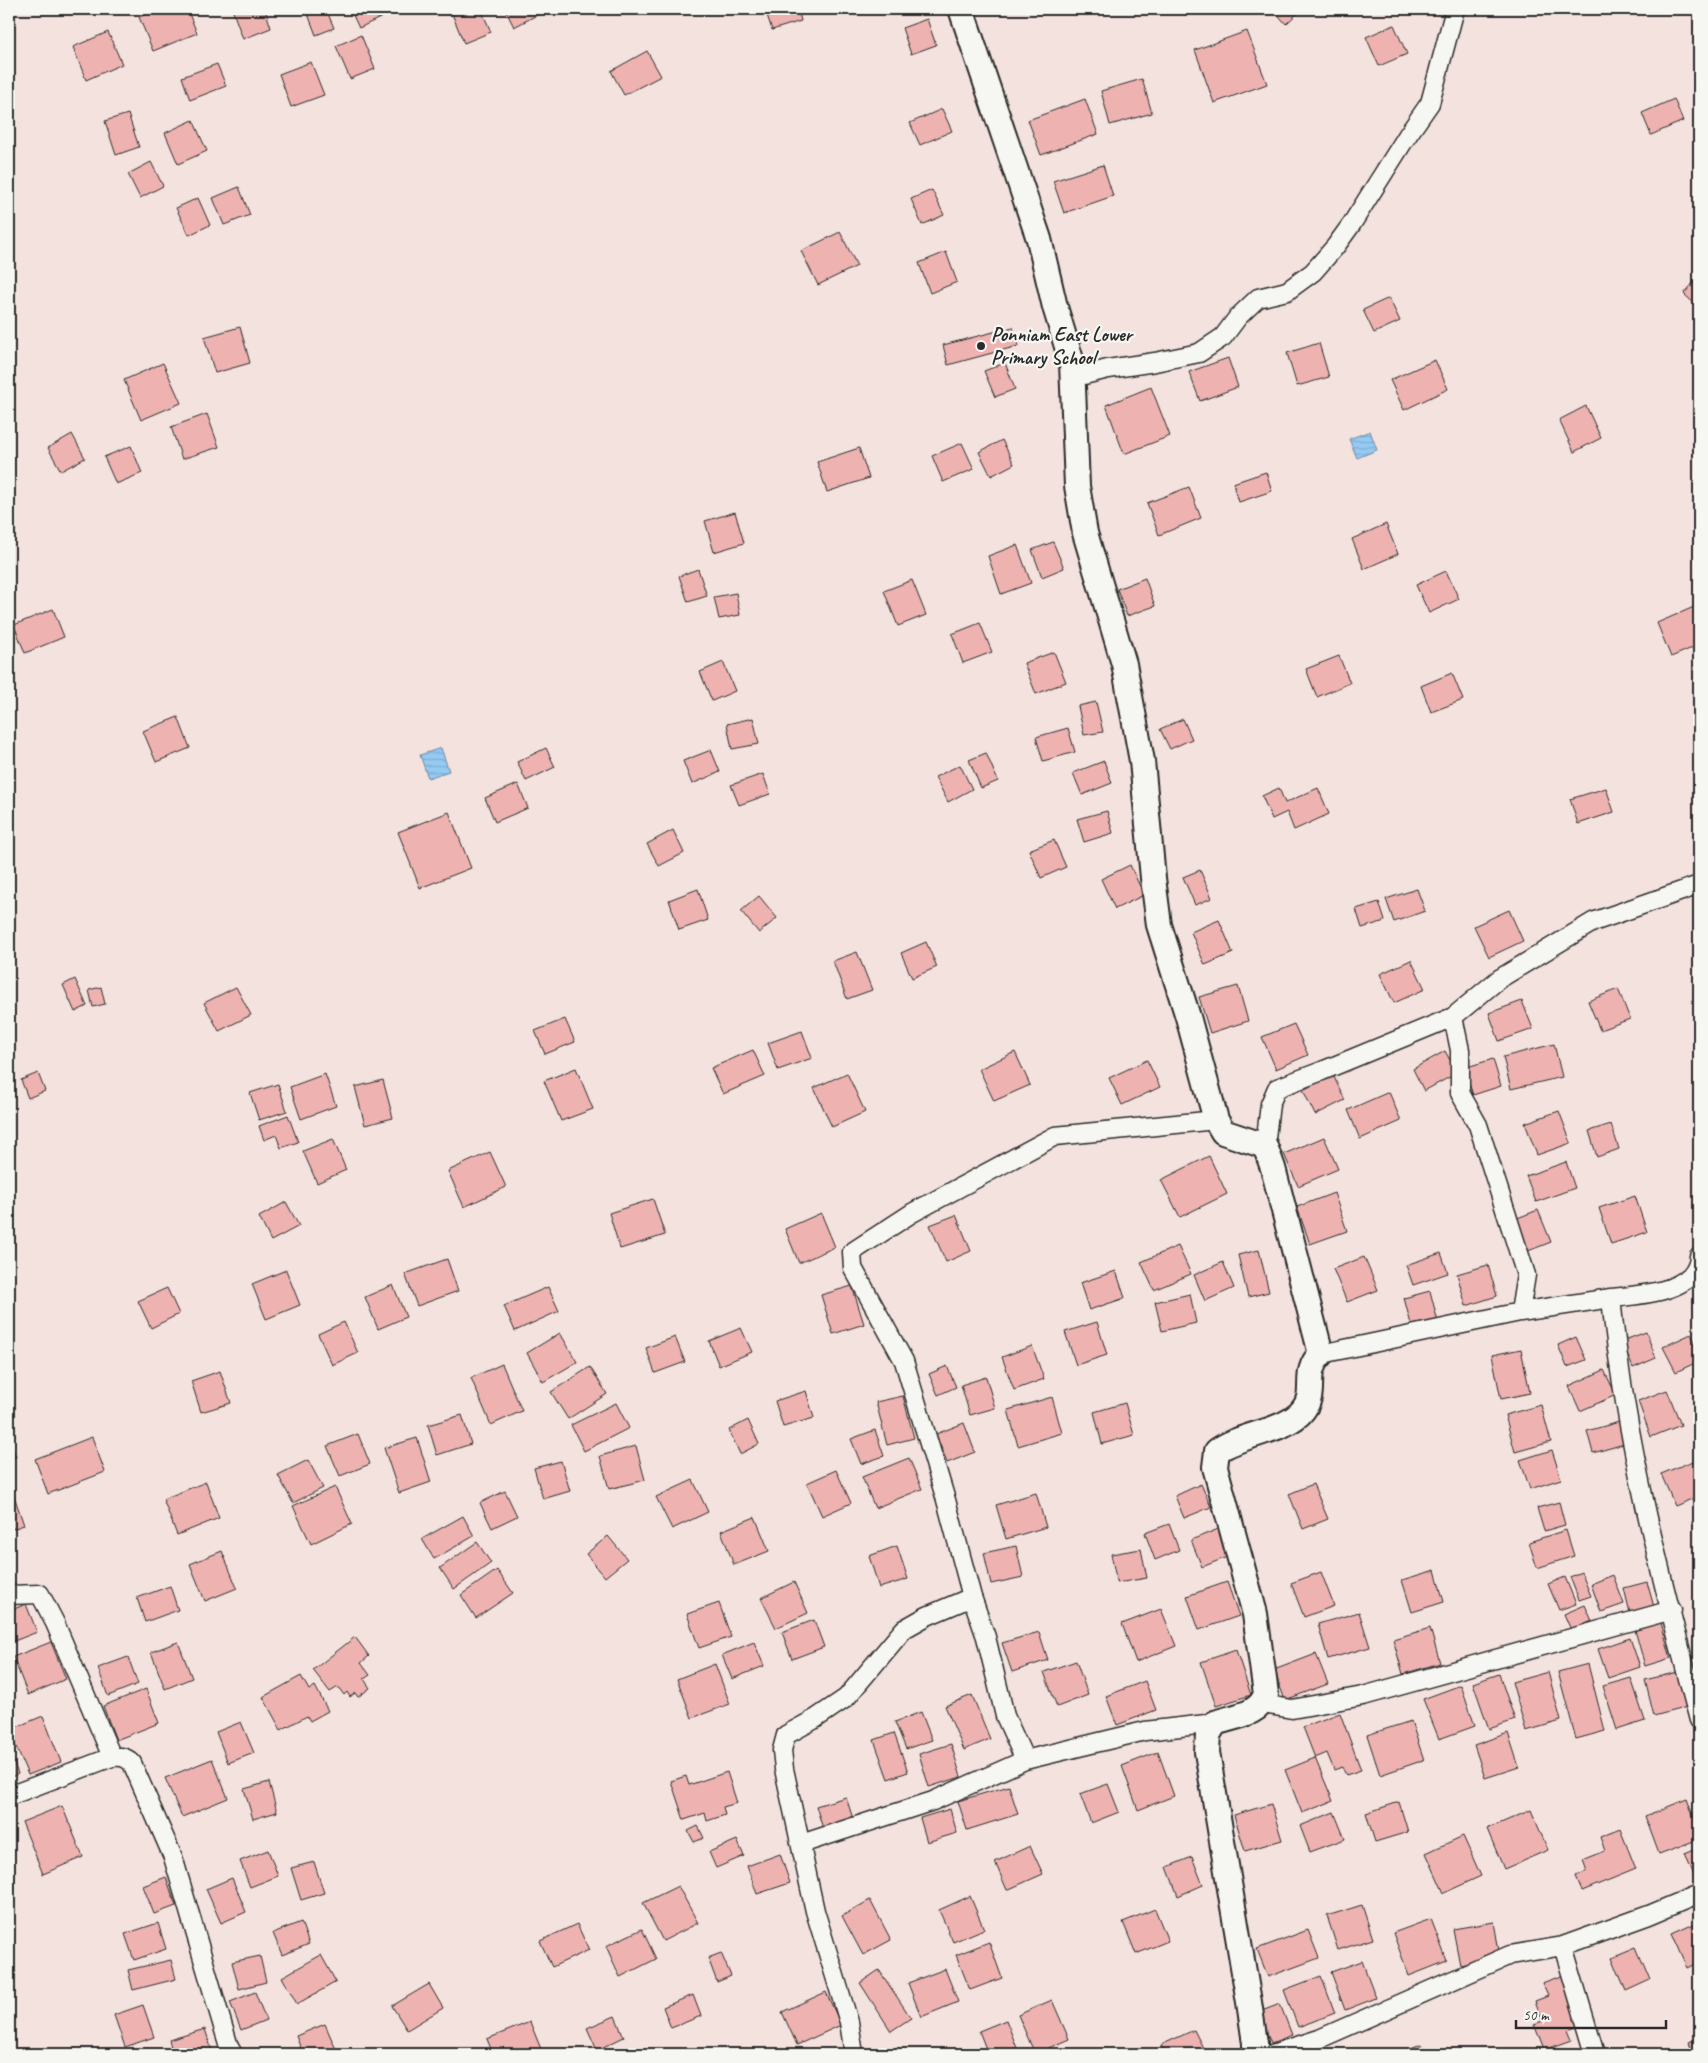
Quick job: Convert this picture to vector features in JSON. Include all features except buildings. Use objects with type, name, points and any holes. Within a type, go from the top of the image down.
[{"type":"street","points":[[961,9],[1039,238],[1055,307],[1072,364],[1077,486],[1085,533],[1124,664],[1138,741],[1159,925],[1188,1017],[1216,1120],[1223,1132],[1264,1146]]},
{"type":"street","points":[[1072,378],[1108,369],[1155,362],[1199,352],[1223,337],[1238,317],[1258,298],[1287,290],[1313,272],[1351,225],[1407,136],[1430,104],[1455,9]]},
{"type":"street","points":[[1321,1354],[1274,1168],[1264,1146],[1270,1104],[1277,1088],[1453,1017],[1498,979],[1594,922],[1699,885]]},
{"type":"street","points":[[1453,1017],[1460,1050],[1460,1093],[1478,1125],[1526,1275],[1520,1312]]},
{"type":"street","points":[[1025,1760],[1005,1716],[986,1636],[972,1597],[946,1500],[904,1361],[853,1268],[852,1252],[912,1213],[1055,1136],[1216,1120]]},
{"type":"street","points":[[801,1844],[933,1801],[1025,1760],[1145,1731],[1215,1724],[1248,1714],[1263,1704],[1266,1694],[1265,1682],[1255,1614],[1215,1467],[1218,1451],[1235,1441],[1288,1424],[1303,1410],[1310,1394],[1309,1374],[1314,1361],[1321,1354],[1520,1312],[1643,1294],[1684,1283],[1699,1262],[1699,1256]]},
{"type":"street","points":[[1611,1298],[1623,1398],[1647,1511],[1699,1720]]},
{"type":"street","points":[[9,1595],[40,1594],[55,1623],[112,1757]]},
{"type":"street","points":[[854,2054],[849,2022],[815,1911],[784,1769],[782,1750],[786,1735],[815,1719],[846,1698],[904,1629],[927,1616],[972,1597]]},
{"type":"street","points":[[1263,1704],[1292,1709],[1363,1696],[1672,1610]]},
{"type":"street","points":[[1215,1724],[1208,1735],[1207,1752],[1249,2002],[1255,2054]]},
{"type":"street","points":[[9,1796],[112,1757],[121,1756],[132,1763],[172,1856],[229,2047],[233,2054]]},
{"type":"street","points":[[1272,2054],[1319,2040],[1510,1955],[1563,1946],[1699,1894]]},
{"type":"street","points":[[1563,1946],[1596,2054]]},
{"type":"water","points":[[1370,431],[1377,450],[1357,458],[1349,439]]},
{"type":"water","points":[[441,748],[449,771],[428,778],[420,755]]},
{"type":"place","name":"Ponniam East Lower Primary School","points":[[981,346]]}]
